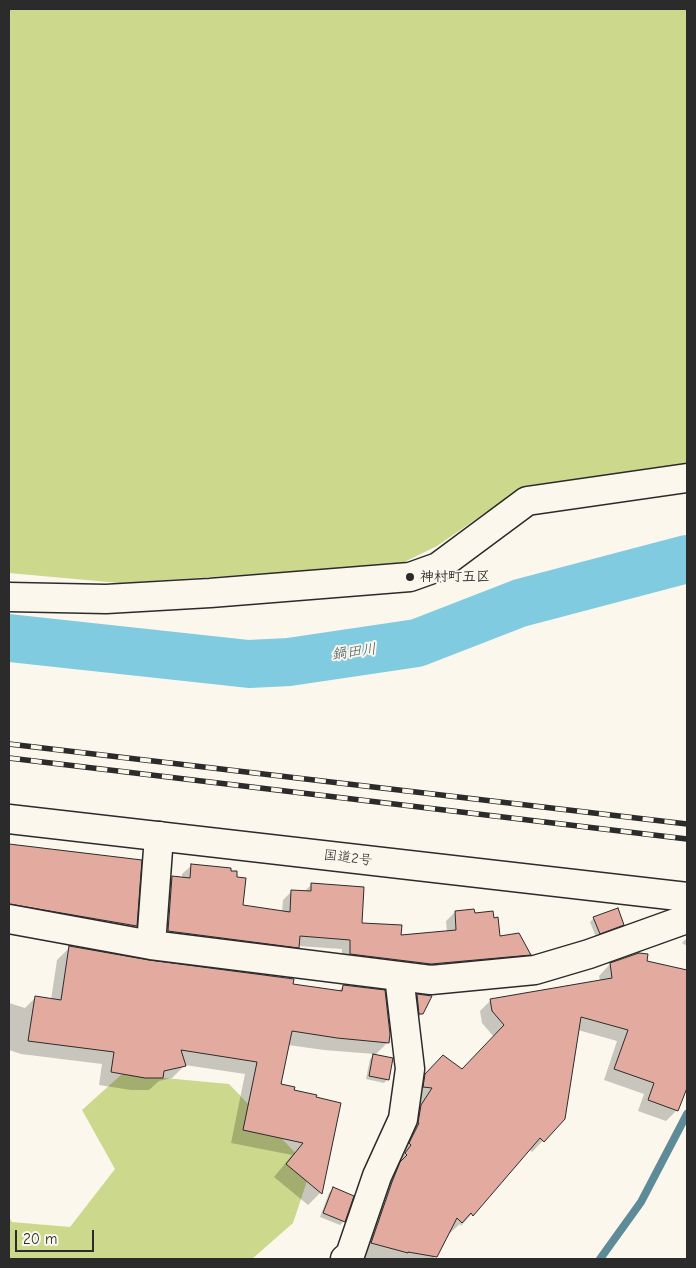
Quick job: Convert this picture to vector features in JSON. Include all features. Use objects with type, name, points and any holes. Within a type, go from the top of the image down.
[{"type":"main road","points":[[9,598],[106,599],[210,594],[410,577],[438,568],[527,501],[687,478]]},
{"type":"main road","name":"国道2号","points":[[9,819],[687,897]]},
{"type":"main road","points":[[152,945],[159,836]]},
{"type":"main road","points":[[9,919],[152,945],[431,980],[535,970],[590,954],[681,921],[687,916]]},
{"type":"main road","points":[[345,1259],[350,1255],[377,1176],[403,1118],[410,1068],[399,976]]},
{"type":"green space","points":[[9,9],[687,9],[687,464],[524,486],[437,546],[398,565],[119,583],[9,573]]},
{"type":"green space","points":[[122,1074],[229,1084],[311,1169],[293,1223],[252,1259],[9,1259],[9,1217],[12,1222],[70,1227],[115,1169],[82,1110]]},
{"type":"building","points":[[9,844],[142,860],[137,926],[9,904]]},
{"type":"building","points":[[191,864],[231,868],[231,871],[237,871],[237,877],[246,878],[243,905],[290,912],[291,890],[311,891],[311,883],[364,887],[362,923],[402,925],[401,935],[456,930],[455,911],[474,909],[475,913],[493,911],[494,918],[498,917],[500,936],[519,933],[531,955],[431,964],[350,954],[350,940],[300,936],[299,948],[168,931],[172,876],[190,878]]},
{"type":"building","points":[[618,908],[624,925],[600,934],[593,917]]},
{"type":"building","points":[[69,946],[149,960],[294,979],[293,984],[342,991],[343,985],[385,990],[390,1034],[389,1043],[292,1031],[281,1084],[295,1087],[294,1090],[317,1095],[316,1097],[341,1103],[322,1194],[286,1164],[303,1143],[243,1130],[257,1062],[181,1050],[186,1066],[164,1071],[163,1078],[145,1078],[111,1072],[114,1052],[28,1041],[35,996],[61,1000]]},
{"type":"building","points":[[639,953],[648,954],[647,961],[687,970],[687,1088],[678,1111],[648,1100],[654,1083],[614,1069],[628,1030],[581,1017],[565,1119],[544,1142],[540,1138],[473,1216],[471,1213],[462,1223],[457,1218],[437,1257],[408,1253],[371,1243],[400,1162],[407,1155],[405,1153],[411,1145],[409,1143],[419,1123],[421,1105],[432,1088],[423,1087],[425,1074],[443,1055],[462,1069],[504,1025],[492,1011],[490,999],[612,978],[610,963]]},
{"type":"building","points":[[417,994],[432,996],[423,1014],[419,1014]]},
{"type":"building","points":[[373,1054],[393,1058],[389,1080],[369,1076]]},
{"type":"building","points":[[333,1187],[354,1196],[345,1222],[323,1213]]},
{"type":"waterway","name":"鍋田川","points":[[9,638],[249,664],[289,662],[417,643],[520,603],[687,559]]},
{"type":"waterway","points":[[600,1259],[641,1202],[687,1114]]},
{"type":"railway","points":[[9,744],[687,824]]},
{"type":"railway","points":[[9,758],[687,839]]},
{"type":"place","name":"神村町五区","points":[[410,577]]}]
